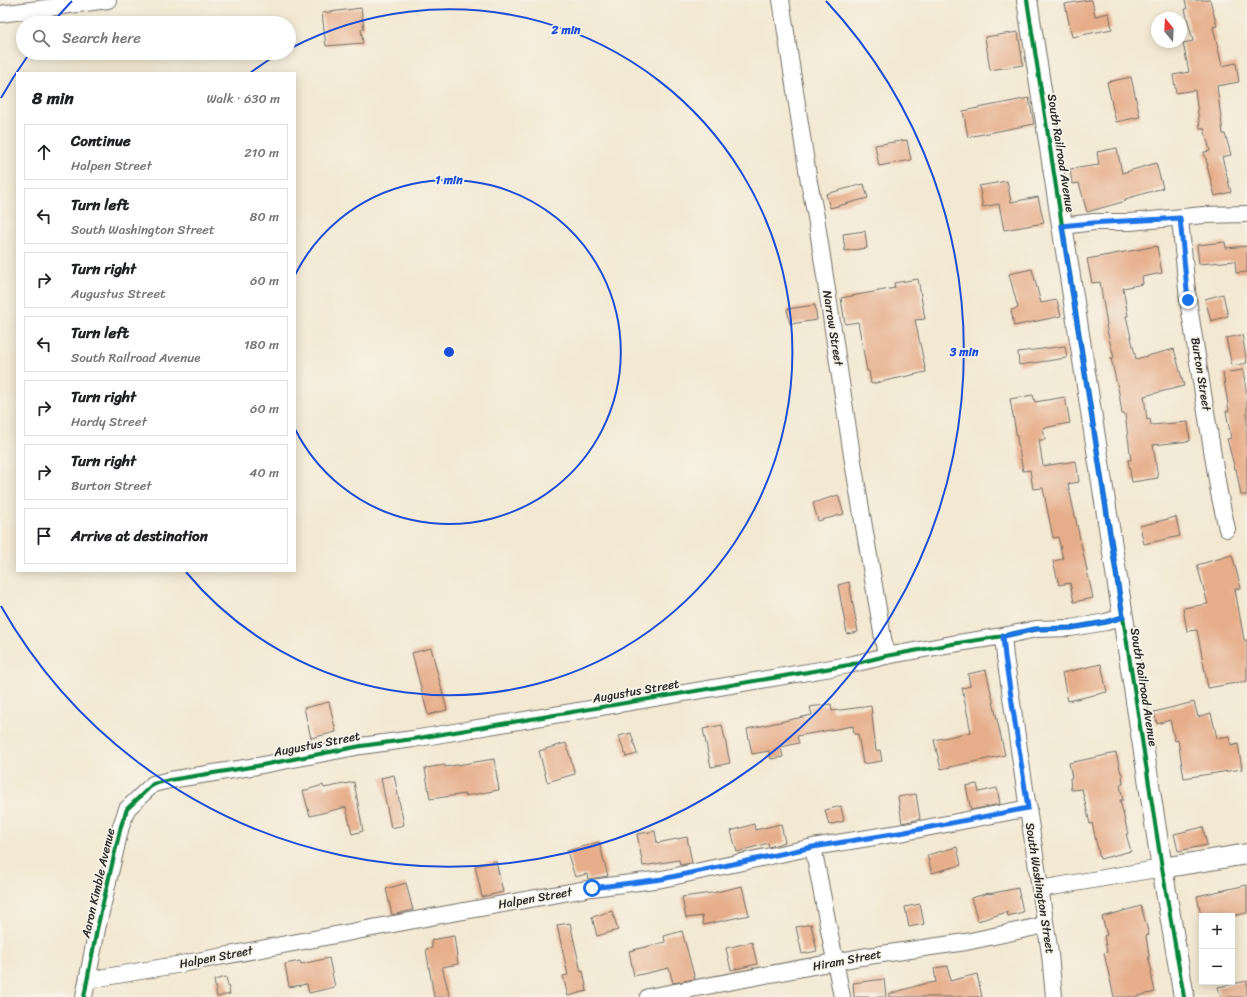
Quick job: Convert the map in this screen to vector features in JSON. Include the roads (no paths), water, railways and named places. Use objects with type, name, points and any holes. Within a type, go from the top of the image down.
[{"type":"street","points":[[0,14],[108,0]]},
{"type":"street","name":"Narrow Street","points":[[781,0],[853,462],[886,656]]},
{"type":"street","name":"South Railroad Avenue","points":[[1027,0],[1162,868],[1184,997]]},
{"type":"street","points":[[1062,226],[1094,222],[1130,222],[1204,215],[1247,214]]},
{"type":"street","name":"Burton Street","points":[[1180,218],[1188,300],[1219,493],[1227,529]]},
{"type":"street","name":"Augustus Street","points":[[153,784],[361,746],[429,737],[849,665],[886,656],[1036,629],[1071,628],[1106,622],[1123,617]]},
{"type":"street","name":"South Washington Street","points":[[1003,636],[1052,966],[1054,997]]},
{"type":"street","name":"Aaron Kimble Avenue","points":[[84,997],[97,929],[121,826],[127,809],[153,784]]},
{"type":"street","name":"Halpen Street","points":[[88,980],[592,888],[662,879],[813,847],[905,832],[1028,808]]},
{"type":"street","points":[[813,847],[842,997]]},
{"type":"street","points":[[1040,889],[1247,854]]},
{"type":"street","name":"Hiram Street","points":[[648,997],[835,962],[966,942],[1045,925]]}]
